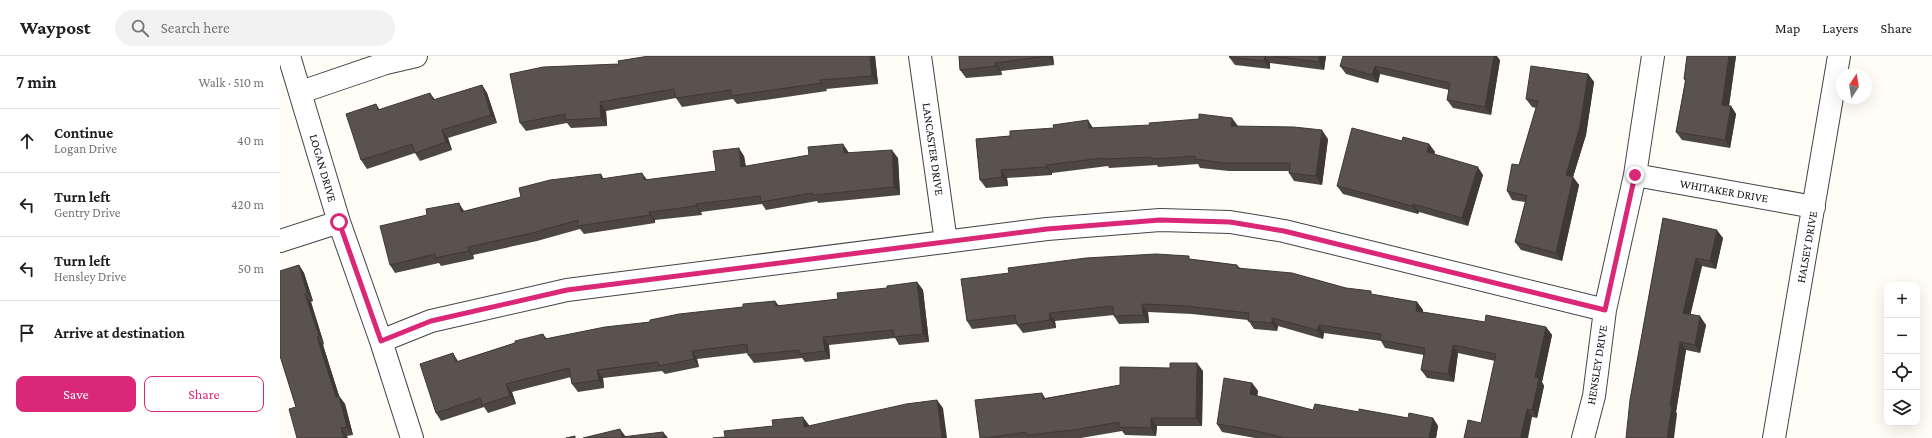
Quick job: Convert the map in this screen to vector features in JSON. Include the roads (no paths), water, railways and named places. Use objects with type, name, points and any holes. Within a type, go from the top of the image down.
[{"type":"street","name":"LOGAN DRIVE","points":[[289,56],[339,222],[381,341],[412,438]]},
{"type":"street","points":[[301,92],[386,63],[416,56]]},
{"type":"street","name":"LANCASTER DRIVE","points":[[920,56],[946,242]]},
{"type":"street","name":"HENSLEY DRIVE","points":[[1584,438],[1594,396],[1605,310],[1635,175],[1652,56]]},
{"type":"street","name":"HALSEY DRIVE","points":[[1774,438],[1840,56]]},
{"type":"street","name":"WHITAKER DRIVE","points":[[1635,175],[1814,207]]},
{"type":"street","points":[[381,341],[431,321],[567,290],[1047,229],[1160,220],[1230,222],[1284,231],[1605,310]]},
{"type":"street","points":[[280,241],[339,222]]}]
